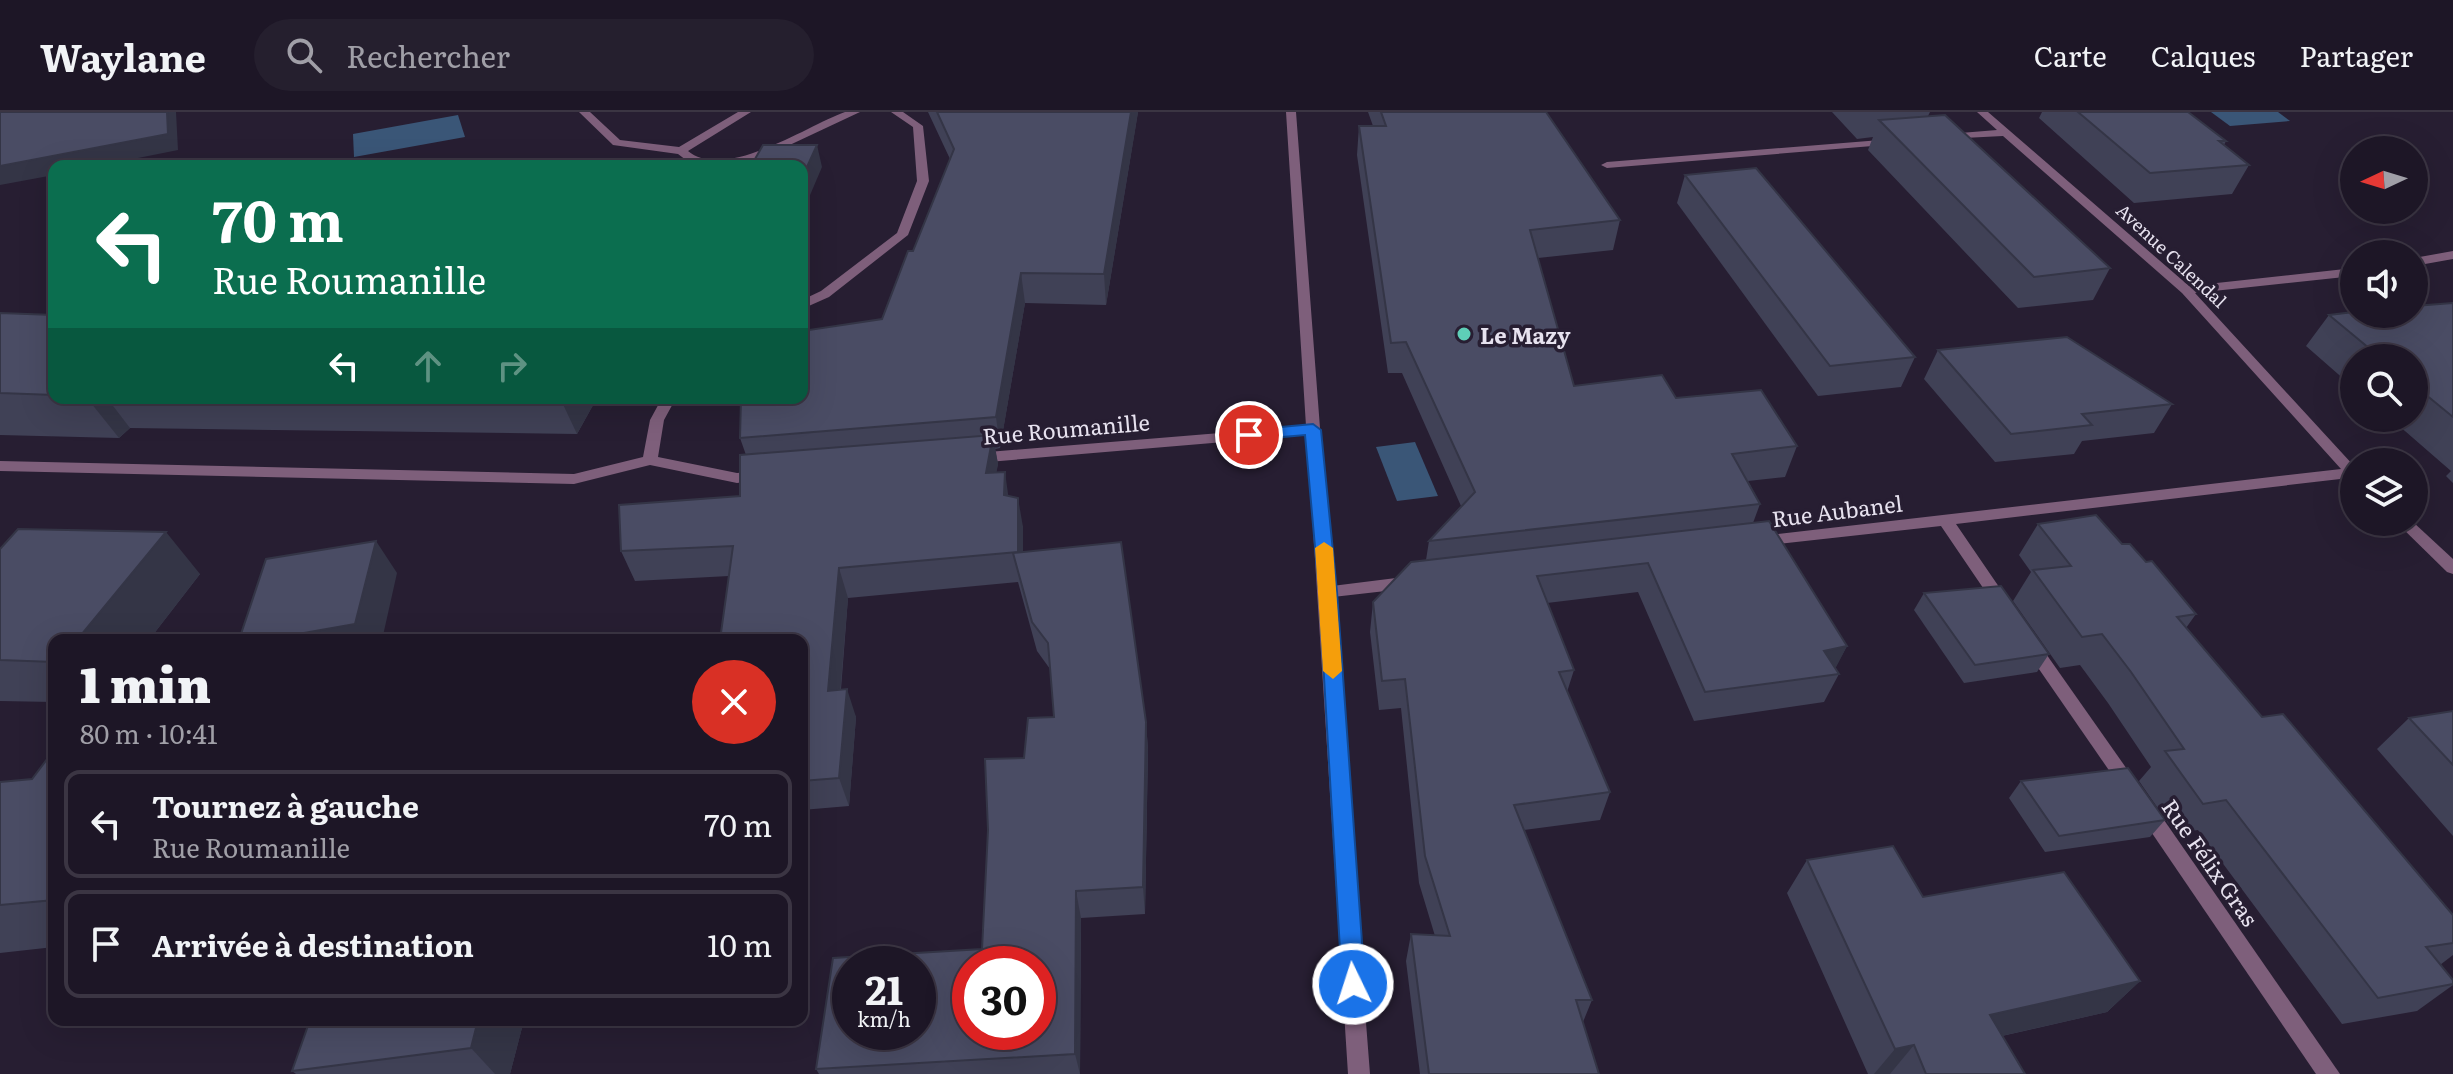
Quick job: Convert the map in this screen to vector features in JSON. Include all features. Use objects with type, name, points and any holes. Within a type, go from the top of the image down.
[{"type":"street","points":[[584,112],[617,143],[681,151],[693,160]]},
{"type":"street","points":[[681,151],[746,112]]},
{"type":"street","points":[[740,160],[855,112]]},
{"type":"street","points":[[808,302],[825,294],[902,235],[923,181],[918,126],[896,112]]},
{"type":"street","points":[[1291,112],[1313,430],[1328,592],[1359,1074]]},
{"type":"street","name":"Avenue Calendal","points":[[1982,112],[2186,290],[2340,460]]},
{"type":"street","points":[[1929,139],[2006,133]]},
{"type":"street","points":[[1607,165],[1914,140]]},
{"type":"street","points":[[2428,259],[2453,255]]},
{"type":"street","points":[[2186,290],[2340,274]]},
{"type":"street","points":[[650,460],[657,420],[666,404]]},
{"type":"street","name":"Rue Roumanille","points":[[963,459],[1313,430]]},
{"type":"street","points":[[0,466],[574,479],[650,460],[737,478],[781,474]]},
{"type":"street","name":"Rue Aubanel","points":[[1739,544],[2340,475]]},
{"type":"street","name":"Rue Félix Gras","points":[[1945,520],[2329,1074]]},
{"type":"street","points":[[2419,536],[2453,568]]},
{"type":"street","points":[[1328,592],[1423,581]]},
{"type":"water","points":[[2211,112],[2278,112],[2290,121],[2230,126]]},
{"type":"water","points":[[458,115],[465,137],[354,157],[353,134]]},
{"type":"water","points":[[1415,442],[1438,496],[1397,501],[1376,447]]},
{"type":"building","points":[[0,112],[167,112],[168,134],[0,166]]},
{"type":"building","points":[[937,112],[1131,112],[1104,274],[1021,273],[996,417],[740,438],[741,404],[808,404],[808,330],[882,319],[908,251],[913,251],[954,149]]},
{"type":"building","points":[[1381,112],[1546,112],[1620,220],[1530,230],[1574,386],[1662,375],[1676,398],[1761,390],[1797,446],[1732,454],[1760,504],[1429,541],[1475,492],[1406,342],[1391,343],[1359,126],[1386,126]]},
{"type":"building","points":[[2078,112],[2188,112],[2226,141],[2219,141],[2249,165],[2150,173]]},
{"type":"building","points":[[1945,115],[2110,268],[2034,277],[1879,120]]},
{"type":"building","points":[[763,145],[817,145],[808,165],[808,160],[754,160]]},
{"type":"building","points":[[1756,168],[1915,357],[1830,366],[1685,175]]},
{"type":"building","points":[[2453,303],[2453,417],[2428,396],[2428,344],[2364,344],[2345,328],[2428,328],[2428,305]]},
{"type":"building","points":[[0,313],[48,315],[48,395],[0,393]]},
{"type":"building","points":[[2340,314],[2340,324],[2329,315]]},
{"type":"building","points":[[2067,337],[2172,404],[2082,414],[2092,425],[2011,434],[1938,350]]},
{"type":"building","points":[[993,435],[986,473],[1005,472],[1004,495],[1018,498],[1018,552],[839,568],[828,691],[847,689],[839,778],[808,781],[808,634],[721,634],[733,546],[621,551],[619,505],[740,496],[740,455]]},
{"type":"building","points":[[2096,515],[2122,544],[2130,544],[2146,562],[2152,561],[2196,614],[2177,617],[2262,717],[2283,714],[2453,915],[2453,943],[2426,947],[2453,984],[2378,998],[2226,800],[2203,804],[2165,751],[2184,749],[2131,672],[2102,634],[2082,637],[2033,570],[2071,566],[2038,524]]},
{"type":"building","points":[[1769,521],[1847,646],[1824,651],[1839,674],[1705,692],[1648,563],[1537,576],[1574,670],[1559,672],[1610,792],[1514,805],[1592,1000],[1576,1000],[1599,1074],[1429,1074],[1411,934],[1450,936],[1425,856],[1405,679],[1382,681],[1373,602],[1411,562]]},
{"type":"building","points":[[18,529],[166,532],[82,634],[48,634],[48,662],[0,660],[0,549]]},
{"type":"building","points":[[376,541],[355,624],[298,634],[241,634],[266,559]]},
{"type":"building","points":[[1121,542],[1146,722],[1143,887],[1076,891],[1075,1054],[816,1069],[832,965],[832,1050],[936,1050],[936,952],[952,951],[952,1050],[1056,1050],[1056,946],[982,946],[988,830],[985,759],[1024,758],[1028,718],[1054,717],[1048,643],[1032,622],[1013,553]]},
{"type":"building","points":[[2001,586],[2049,654],[1975,665],[1924,593]]},
{"type":"building","points":[[2453,711],[2453,765],[2409,718]]},
{"type":"building","points":[[48,758],[48,901],[0,905],[0,782],[32,779]]},
{"type":"building","points":[[2128,768],[2165,820],[2059,836],[2021,781]]},
{"type":"building","points":[[1893,846],[1923,897],[2064,872],[2140,981],[1990,1015],[2025,1074],[1926,1074],[1914,1045],[1895,1049],[1807,860]]},
{"type":"building","points":[[308,1026],[476,1026],[471,1048],[292,1071]]},
{"type":"slow traffic","points":[[1324,548],[1333,671]]},
{"type":"place","name":"Le Mazy","points":[[1464,334]]},
{"type":"route","points":[[1249,435],[1313,430],[1328,592],[1353,984]]}]
